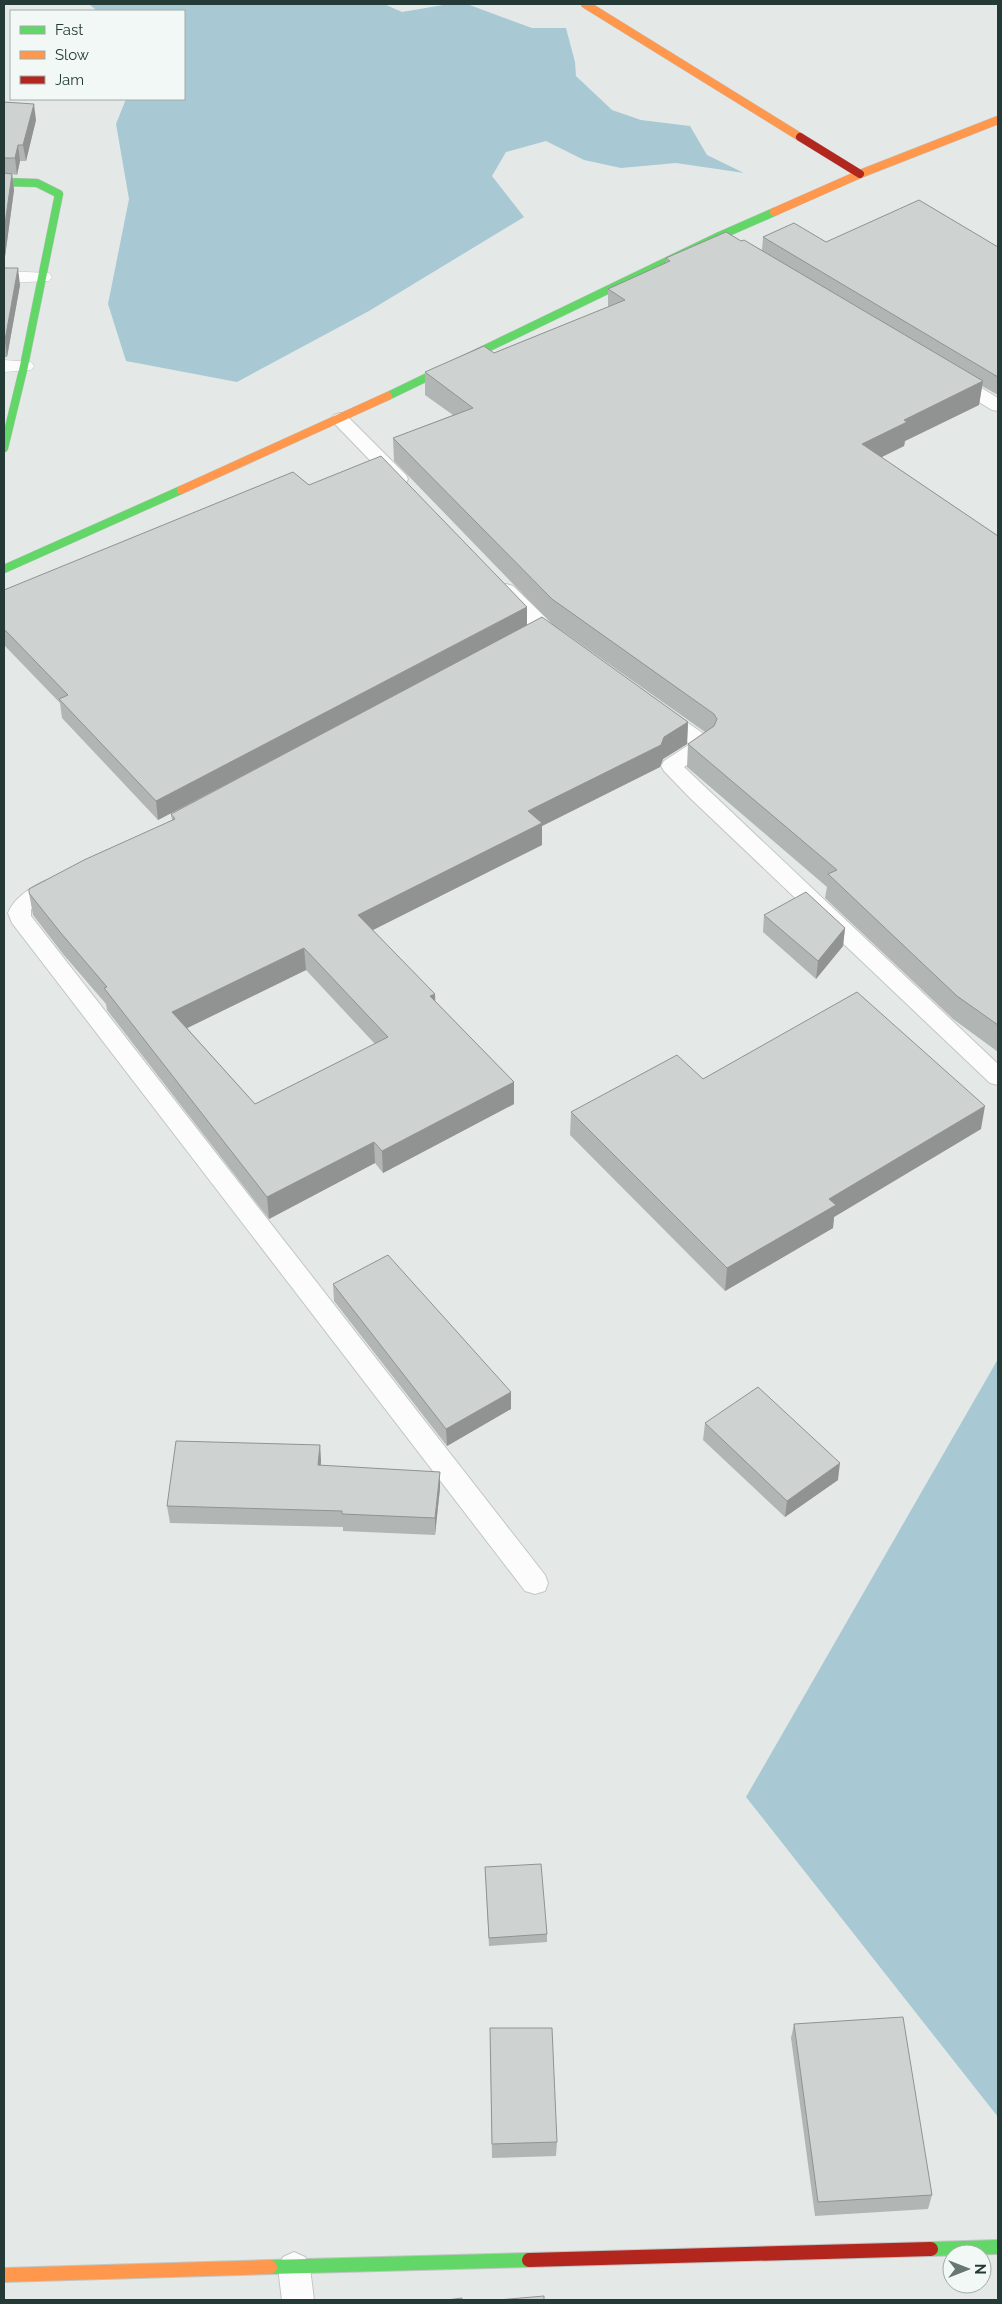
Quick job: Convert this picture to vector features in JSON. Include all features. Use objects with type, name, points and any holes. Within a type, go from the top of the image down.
[{"type":"street","points":[[585,4],[860,174]]},
{"type":"street","points":[[4,569],[340,419],[716,237],[860,174],[998,120]]},
{"type":"street","points":[[4,182],[37,183],[59,194],[42,277],[14,366],[4,447]]},
{"type":"street","points":[[4,277],[42,277]]},
{"type":"street","points":[[4,2275],[998,2247]]},
{"type":"lane","points":[[716,237],[734,247]]},
{"type":"lane","points":[[938,370],[998,406]]},
{"type":"lane","points":[[340,419],[414,496]]},
{"type":"lane","points":[[496,579],[534,633],[575,651]]},
{"type":"lane","points":[[647,704],[704,744],[670,766],[998,1077]]},
{"type":"lane","points":[[82,872],[22,905],[19,913],[20,918],[535,1584]]},
{"type":"lane","points":[[294,2268],[298,2300]]},
{"type":"water","points":[[89,4],[384,4],[402,12],[449,4],[467,4],[532,28],[566,28],[575,62],[576,76],[612,110],[641,120],[690,126],[707,155],[744,173],[676,163],[621,168],[584,160],[546,141],[506,152],[492,176],[524,217],[369,311],[237,382],[126,361],[108,304],[129,199],[116,124],[126,100],[185,100],[185,10],[96,10]]},
{"type":"water","points":[[998,1359],[998,2117],[746,1797]]},
{"type":"building","points":[[4,102],[34,104],[23,145],[18,145],[15,158],[4,158]]},
{"type":"building","points":[[4,173],[12,174],[4,231]]},
{"type":"building","points":[[919,200],[998,247],[998,377],[763,237],[794,223],[826,242]]},
{"type":"building","points":[[726,232],[741,241],[744,240],[983,381],[904,420],[907,422],[862,444],[998,536],[998,1025],[957,996],[828,874],[837,870],[688,744],[714,726],[717,719],[714,714],[552,599],[393,438],[473,408],[425,372],[484,346],[494,353],[625,300],[608,289],[670,261],[666,258]]},
{"type":"building","points":[[4,268],[18,268],[5,340],[4,340]]},
{"type":"building","points":[[381,456],[527,607],[156,801],[59,699],[68,695],[4,629],[4,590],[293,472],[309,485]]},
{"type":"building","points":[[542,617],[688,722],[664,737],[661,745],[528,811],[542,823],[358,915],[435,994],[430,996],[514,1082],[382,1151],[374,1142],[267,1197],[104,988],[107,987],[29,893],[29,889],[84,860],[175,819],[171,814]],"holes":[[[304,948],[388,1037],[255,1104],[172,1012]]]},
{"type":"building","points":[[806,892],[845,928],[818,961],[764,915]]},
{"type":"building","points":[[857,992],[985,1106],[829,1199],[836,1205],[727,1268],[571,1112],[677,1055],[703,1079]]},
{"type":"building","points":[[388,1255],[511,1392],[446,1429],[333,1284]]},
{"type":"building","points":[[758,1387],[840,1463],[787,1501],[705,1423]]},
{"type":"building","points":[[176,1441],[320,1445],[318,1465],[440,1472],[435,1518],[342,1514],[342,1511],[167,1506]]},
{"type":"building","points":[[541,1864],[547,1934],[489,1938],[485,1867]]},
{"type":"building","points":[[903,2017],[932,2195],[818,2202],[794,2024]]},
{"type":"building","points":[[490,2028],[552,2028],[557,2142],[492,2144]]},
{"type":"building","points":[[544,2296],[544,2300],[498,2300]]},
{"type":"traffic: fast","points":[[4,182],[37,183],[59,194],[24,366],[4,448]]},
{"type":"traffic: fast","points":[[388,396],[717,237],[774,212]]},
{"type":"traffic: fast","points":[[4,569],[181,490]]},
{"type":"traffic: fast","points":[[931,2249],[998,2247]]},
{"type":"traffic: fast","points":[[270,2267],[529,2260]]},
{"type":"traffic: slow","points":[[585,4],[800,137]]},
{"type":"traffic: slow","points":[[774,212],[860,174],[998,120]]},
{"type":"traffic: slow","points":[[181,490],[388,396]]},
{"type":"traffic: slow","points":[[4,2275],[270,2267]]},
{"type":"traffic: jam","points":[[800,137],[860,174]]},
{"type":"traffic: jam","points":[[529,2260],[931,2249]]}]
